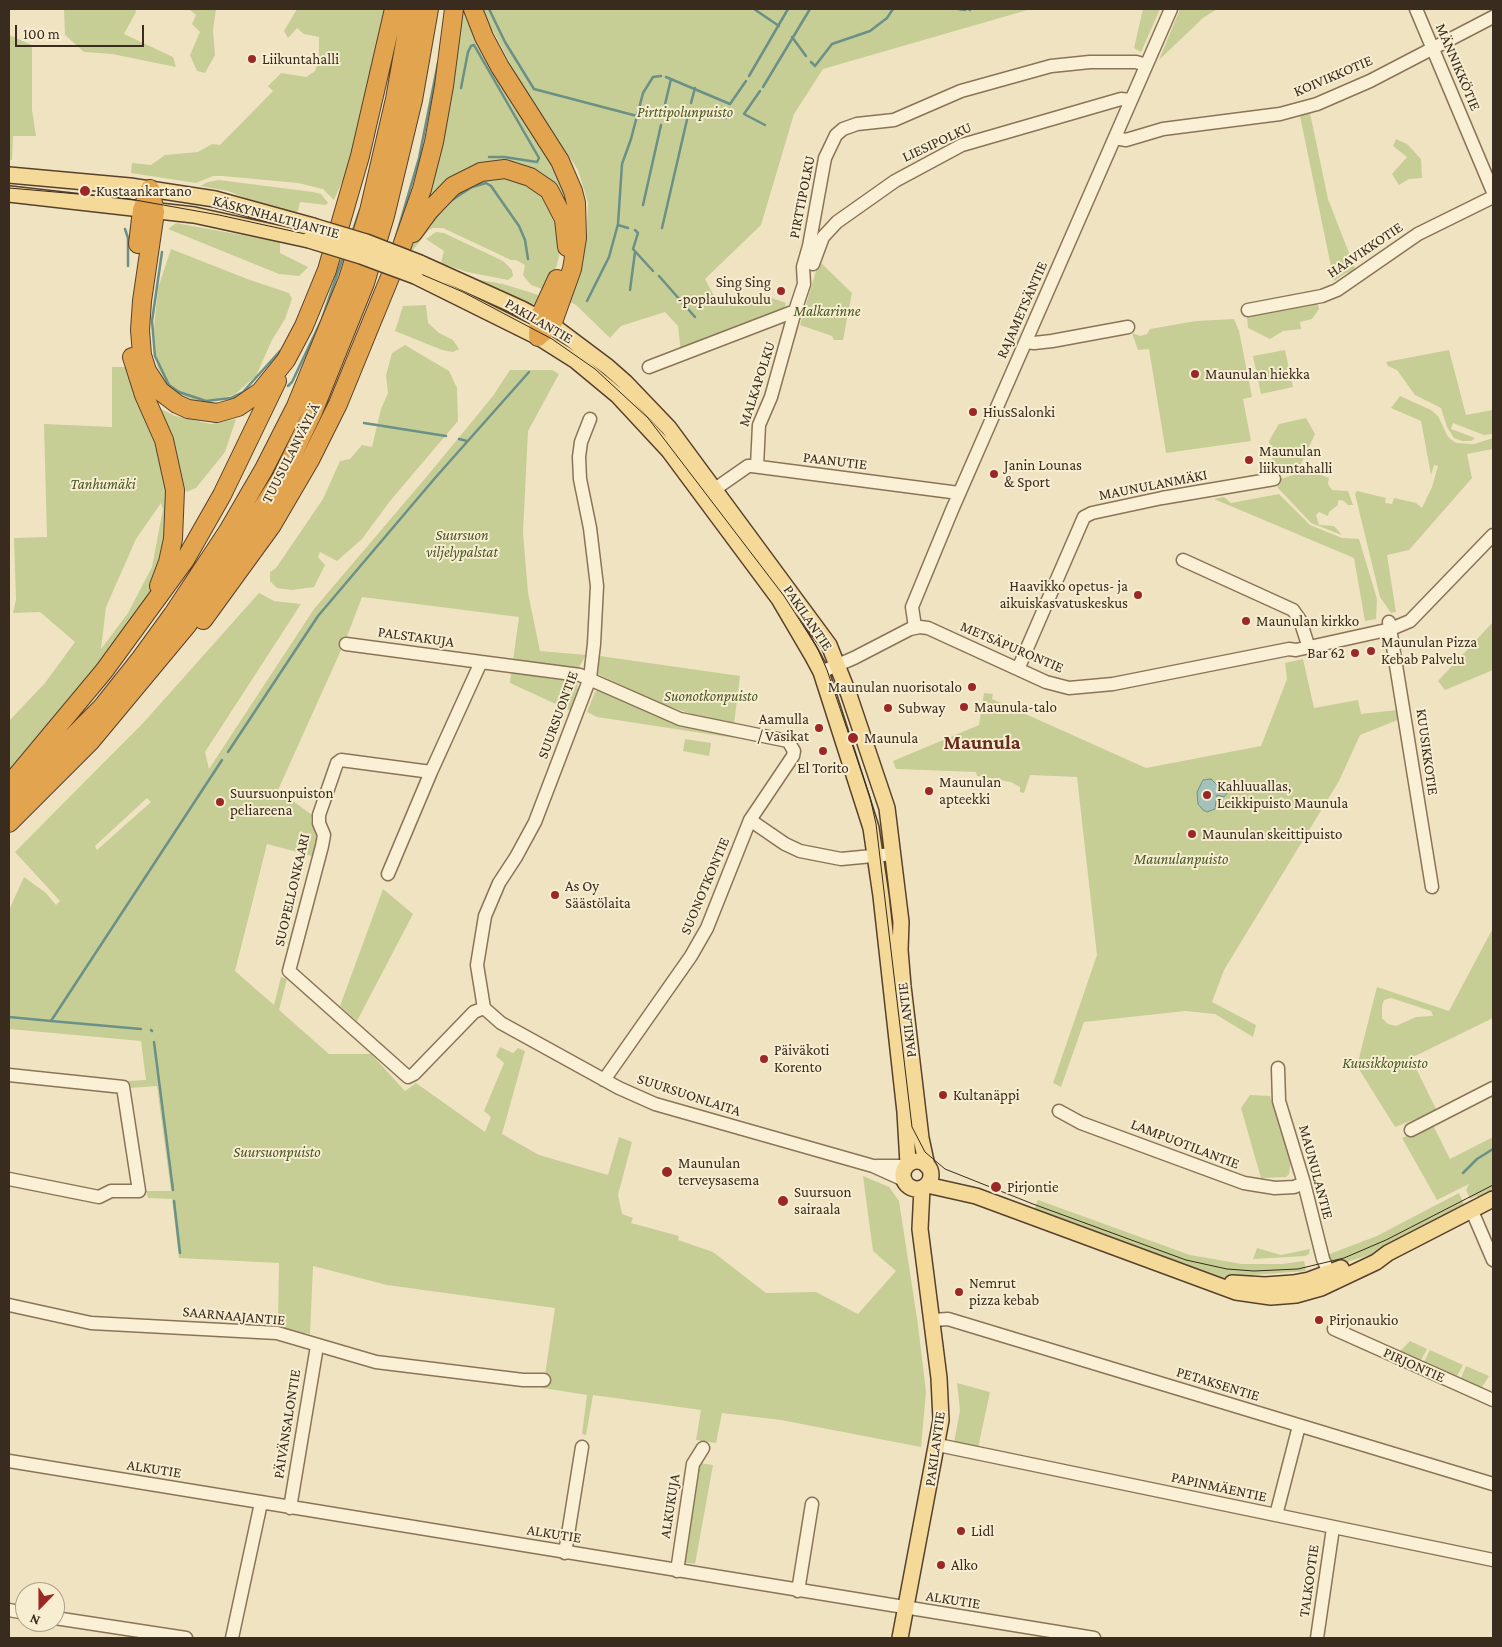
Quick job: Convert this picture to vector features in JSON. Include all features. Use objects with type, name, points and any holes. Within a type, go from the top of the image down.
[{"type":"highway","points":[[9,785],[49,739],[138,626],[185,560],[222,495],[304,326],[327,270],[346,211],[394,9]]},
{"type":"highway","name":"TUUSULANVÄYLÄ","points":[[9,801],[102,707],[141,658],[173,614],[228,531],[264,469],[300,398],[348,279],[369,211],[393,109],[411,9]]},
{"type":"highway","name":"TUUSULANVÄYLÄ","points":[[9,823],[61,773],[113,717],[194,616],[282,477],[313,412],[365,283],[385,216],[413,100],[428,9]]},
{"type":"highway","points":[[113,717],[160,672],[231,585],[272,525],[310,460],[338,404],[397,260],[422,189],[434,142],[444,86],[454,9]]},
{"type":"highway","points":[[474,9],[484,37],[500,67],[551,146],[573,190],[578,226],[572,269],[538,337]]},
{"type":"highway","points":[[397,260],[417,226],[453,186],[469,177],[491,169],[519,172],[542,184],[549,190],[561,209],[566,228],[566,248],[562,267],[545,322]]},
{"type":"highway","points":[[150,189],[140,330],[142,355],[148,371],[160,391],[177,404],[188,409],[208,413],[226,411],[238,407],[260,392],[286,360]]},
{"type":"highway","points":[[138,626],[158,589],[168,562],[175,517],[175,490],[164,440],[144,395],[130,350],[131,300],[148,211]]},
{"type":"main road","name":"KÄSKYNHALTIJANTIE","points":[[9,175],[150,189],[216,199],[311,233]]},
{"type":"main road","name":"KÄSKYNHALTIJANTIE","points":[[9,194],[218,220],[366,242],[418,270]]},
{"type":"main road","name":"PAKILANTIE","points":[[418,270],[545,322],[608,367],[669,428],[820,632],[838,665],[884,797],[893,854],[901,922],[902,978],[927,1178],[920,1228]]},
{"type":"main road","name":"PAKILANTIE","points":[[418,270],[538,337],[576,361],[598,378],[657,437],[779,599],[821,672],[867,812],[875,856],[905,1112],[906,1173],[920,1228],[933,1320],[941,1407],[938,1444],[900,1638]]},
{"type":"main road","points":[[927,1178],[911,1188],[906,1173],[918,1161],[927,1178],[1245,1294],[1281,1296],[1306,1292],[1331,1278],[1376,1262],[1388,1253],[1493,1199]]},
{"type":"street","name":"RAJAMETSÄNTIE","points":[[915,627],[912,611],[914,603],[959,493],[1171,9]]},
{"type":"street","name":"MÄNNIKKÖTIE","points":[[1416,9],[1493,192]]},
{"type":"street","name":"KOIVIKKOTIE","points":[[1115,138],[1126,140],[1163,129],[1280,114],[1300,109],[1341,94],[1493,17]]},
{"type":"street","name":"PIRTTIPOLKU","points":[[795,312],[804,284],[803,267],[809,246],[825,158],[836,135],[842,129],[857,124],[894,120],[932,102],[961,92],[1051,66],[1090,62],[1136,62],[1146,65]]},
{"type":"street","name":"LIESIPOLKU","points":[[804,284],[808,280],[820,243],[828,229],[865,201],[912,172],[962,145],[1121,99],[1131,100]]},
{"type":"street","name":"HAAVIKKOTIE","points":[[1248,310],[1322,296],[1337,290],[1418,234],[1493,197]]},
{"type":"street","points":[[649,367],[795,312]]},
{"type":"street","name":"MALKAPOLKU","points":[[757,466],[758,425],[771,397],[795,312]]},
{"type":"street","points":[[1026,342],[1052,341],[1128,327]]},
{"type":"street","name":"SUURSUONTIE","points":[[484,1008],[477,965],[485,916],[499,883],[536,822],[590,678],[597,586],[590,528],[580,479],[579,457],[581,442],[590,420]]},
{"type":"street","points":[[715,489],[748,466],[757,466]]},
{"type":"street","name":"PAANUTIE","points":[[757,466],[959,493]]},
{"type":"street","name":"MAUNULANMÄKI","points":[[1018,669],[1084,517],[1092,513],[1162,498],[1274,479]]},
{"type":"street","name":"METSÄPURONTIE","points":[[915,627],[928,628],[1051,684],[1078,689],[1289,649],[1294,645],[1308,645],[1390,625],[1416,614],[1493,535]]},
{"type":"street","points":[[1183,560],[1293,610],[1300,619],[1308,645]]},
{"type":"street","name":"KUUSIKKOTIE","points":[[1390,625],[1432,887]]},
{"type":"street","points":[[821,672],[915,627]]},
{"type":"street","name":"PALSTAKUJA","points":[[346,644],[481,662]]},
{"type":"street","points":[[388,874],[431,772],[481,662],[580,675],[590,678]]},
{"type":"street","name":"SUONOTKONTIE","points":[[590,678],[668,715],[704,726],[788,741],[794,751],[793,756],[750,820],[704,936],[604,1080]]},
{"type":"street","name":"SUOPELLONKAARI","points":[[431,772],[341,760],[337,763],[319,815],[319,823],[324,835],[322,846],[289,971],[408,1077],[414,1074],[474,1012],[484,1008]]},
{"type":"street","points":[[750,820],[785,844],[800,851],[841,859],[893,854]]},
{"type":"street","name":"SUURSUONLAITA","points":[[484,1008],[501,1023],[634,1096],[676,1111],[872,1166],[906,1173]]},
{"type":"street","name":"MAUNULANTIE","points":[[1278,1068],[1280,1101],[1331,1278]]},
{"type":"street","points":[[9,1075],[123,1087],[139,1191],[111,1191],[99,1197],[9,1179]]},
{"type":"street","points":[[1411,1130],[1493,1088]]},
{"type":"street","name":"LAMPUOTILANTIE","points":[[1059,1111],[1082,1123],[1244,1183],[1275,1188],[1294,1187],[1304,1183]]},
{"type":"street","points":[[1472,1211],[1493,1260]]},
{"type":"street","name":"SAARNAAJANTIE","points":[[9,1305],[91,1323],[278,1333],[376,1362],[523,1380],[544,1380]]},
{"type":"street","name":"PETAKSENTIE","points":[[933,1320],[948,1319],[1493,1484]]},
{"type":"street","name":"PIRJONTIE","points":[[1334,1329],[1493,1400]]},
{"type":"street","name":"PÄIVÄNSALONTIE","points":[[290,1508],[317,1346]]},
{"type":"street","points":[[1276,1515],[1299,1426]]},
{"type":"street","name":"PAPINMÄENTIE","points":[[938,1444],[1493,1560]]},
{"type":"street","points":[[565,1553],[582,1447]]},
{"type":"street","name":"ALKUKUJA","points":[[677,1571],[694,1464],[703,1448]]},
{"type":"street","name":"ALKUTIE","points":[[9,1461],[1094,1638]]},
{"type":"street","points":[[232,1638],[261,1503]]},
{"type":"street","points":[[798,1591],[812,1504]]},
{"type":"street","name":"TALKOOTIE","points":[[1317,1638],[1333,1528]]},
{"type":"street","points":[[65,1620],[186,1638]]},
{"type":"green space","points":[[64,9],[135,9],[136,12],[124,34],[173,57],[176,67],[112,54],[84,52],[65,35]]},
{"type":"green space","points":[[189,9],[216,9],[213,30],[215,55],[205,73],[197,71],[190,55],[200,32],[192,24],[196,15]]},
{"type":"green space","points":[[297,9],[388,9],[356,150],[334,200],[323,189],[298,183],[213,176],[196,183],[131,173],[132,163],[151,165],[165,155],[198,152],[212,144],[220,145],[273,91],[268,86],[281,73],[306,77],[315,71],[319,61],[319,37],[304,34],[297,28],[288,38],[284,31]]},
{"type":"green space","points":[[457,9],[468,9],[562,178],[574,223],[562,202],[495,165],[416,217]]},
{"type":"green space","name":"Pirttipolunpuisto","points":[[479,9],[1031,9],[823,69],[794,114],[761,225],[705,279],[714,296],[722,304],[744,306],[772,298],[786,303],[784,309],[681,353],[678,326],[665,312],[621,326],[610,338],[576,305],[568,301],[586,241],[588,203],[578,170],[520,82],[493,31],[486,28]]},
{"type":"green space","points":[[1143,9],[1160,9],[1141,52],[1134,48]]},
{"type":"green space","points":[[1180,9],[1217,9],[1203,18],[1159,60]]},
{"type":"green space","points":[[9,35],[32,45],[32,110],[36,136],[13,136],[12,160],[9,160]]},
{"type":"green space","points":[[1310,113],[1328,199],[1356,271],[1346,273],[1334,281],[1300,116]]},
{"type":"green space","points":[[1396,139],[1407,144],[1421,159],[1422,178],[1409,179],[1399,185],[1392,174],[1407,157],[1393,146]]},
{"type":"green space","points":[[498,175],[538,188],[556,212],[561,249],[554,275],[545,290],[531,285],[523,275],[525,265],[443,228],[429,230],[413,250],[408,249],[421,229],[453,192]]},
{"type":"green space","points":[[219,180],[313,192],[321,194],[328,203],[326,205],[300,202],[298,211],[294,213],[265,206],[228,191],[200,186]]},
{"type":"green space","points":[[176,223],[280,242],[280,253],[308,267],[299,276],[279,274],[168,229]]},
{"type":"green space","points":[[436,232],[444,233],[503,261],[512,270],[513,276],[508,280],[467,272],[441,263],[444,251],[426,239]]},
{"type":"green space","points":[[171,249],[289,293],[292,299],[285,319],[272,340],[256,376],[234,395],[209,402],[188,400],[168,389],[157,366],[154,328],[158,288]]},
{"type":"green space","name":"Malkarinne","points":[[819,261],[852,293],[843,340],[834,340],[832,336],[800,325]]},
{"type":"green space","points":[[474,279],[503,284],[542,296],[536,303],[529,305]]},
{"type":"green space","points":[[1317,301],[1319,309],[1312,319],[1300,322],[1301,329],[1283,331],[1270,339],[1248,328],[1247,316]]},
{"type":"green space","points":[[426,305],[428,323],[439,333],[453,340],[459,349],[453,352],[442,350],[395,331],[403,306]]},
{"type":"green space","name":"Maunulan hiekka","points":[[1234,319],[1239,331],[1252,397],[1243,399],[1251,441],[1166,453],[1149,349],[1138,350],[1132,333],[1140,336],[1147,334],[1150,329],[1196,321]]},
{"type":"green space","points":[[405,345],[449,371],[457,388],[458,421],[390,501],[362,539],[337,561],[320,552],[318,557],[325,565],[314,587],[292,590],[277,588],[270,581],[270,572],[276,568],[323,499],[340,461],[350,459],[362,445],[372,447],[381,409],[388,393],[386,375],[392,353]]},
{"type":"green space","points":[[1285,350],[1293,387],[1261,394],[1253,356]]},
{"type":"green space","points":[[1449,350],[1466,415],[1493,410],[1493,434],[1484,435],[1453,423],[1451,429],[1475,438],[1471,441],[1462,441],[1454,438],[1447,427],[1441,408],[1415,395],[1397,370],[1388,366],[1386,362]]},
{"type":"green space","name":"Tanhumäki","points":[[112,367],[128,367],[151,421],[170,500],[161,565],[150,591],[135,616],[61,715],[9,777],[9,721],[45,683],[75,642],[40,612],[13,613],[16,600],[14,538],[47,537],[44,424],[112,427]],"holes":[[[161,503],[163,509],[152,567],[128,613],[101,649],[106,607],[136,539]]]},
{"type":"green space","name":"Suursuonpuisto","points":[[510,370],[552,370],[559,374],[528,431],[523,533],[528,593],[540,651],[586,655],[578,669],[513,661],[519,617],[362,597],[346,639],[278,790],[312,815],[311,821],[317,839],[312,856],[267,844],[235,971],[274,1005],[281,977],[287,979],[279,1010],[329,1054],[371,1054],[405,1091],[416,1083],[485,1132],[491,1117],[484,1111],[504,1063],[496,1056],[500,1047],[513,1053],[518,1048],[525,1051],[502,1134],[539,1155],[608,1175],[619,1137],[632,1142],[618,1195],[622,1214],[633,1218],[631,1223],[679,1236],[678,1240],[713,1252],[766,1293],[816,1292],[858,1314],[896,1271],[873,1251],[863,1176],[889,1187],[899,1201],[918,1325],[926,1392],[921,1447],[781,1420],[722,1413],[716,1443],[696,1440],[701,1410],[593,1395],[586,1435],[582,1434],[587,1395],[543,1388],[555,1308],[387,1285],[313,1266],[310,1334],[270,1327],[278,1321],[279,1263],[179,1258],[172,1199],[148,1198],[146,1191],[171,1191],[157,1086],[131,1088],[128,1081],[146,1080],[141,1041],[9,1029],[9,910],[24,877],[46,893],[56,905],[60,901],[15,852],[144,722],[259,593],[274,601],[301,604],[205,752],[209,769],[314,609],[493,396]],"holes":[[[147,798],[151,802],[97,850],[95,846]]]},
{"type":"green space","points":[[1400,396],[1431,410],[1438,416],[1448,437],[1456,443],[1474,444],[1493,438],[1493,449],[1467,454],[1472,478],[1409,550],[1387,555],[1396,612],[1391,613],[1380,597],[1355,494],[1357,491],[1386,498],[1385,503],[1392,504],[1394,498],[1416,503],[1422,508],[1432,487],[1438,466],[1434,465],[1431,475],[1421,421],[1391,408]]},
{"type":"green space","points":[[159,408],[175,416],[211,424],[236,419],[225,452],[196,488],[186,492],[173,438]]},
{"type":"green space","points":[[1306,418],[1315,434],[1301,464],[1275,474],[1269,441],[1279,424]]},
{"type":"green space","points":[[1307,470],[1329,478],[1328,484],[1332,490],[1348,491],[1353,505],[1348,505],[1340,500],[1338,505],[1329,512],[1328,516],[1319,512],[1316,515],[1319,525],[1334,526],[1342,535],[1311,523],[1278,488],[1276,481]]},
{"type":"green space","points":[[1279,494],[1310,525],[1342,538],[1359,539],[1377,599],[1376,619],[1365,621],[1354,558],[1214,499],[1224,497],[1231,503]]},
{"type":"green space","points":[[1493,622],[1493,670],[1445,690],[1438,681]]},
{"type":"green space","name":"Suonotkonpuisto","points":[[600,656],[740,676],[734,724],[710,720],[659,703],[598,674]]},
{"type":"green space","name":"Maunulanpuisto","points":[[1303,659],[1314,708],[1358,700],[1361,714],[1397,710],[1400,719],[1360,735],[1339,781],[1224,970],[1212,1002],[1256,1025],[1253,1037],[1215,1014],[1185,1011],[1084,1022],[1061,1087],[1053,1083],[1097,955],[1077,777],[1030,775],[1024,793],[1020,792],[1020,787],[1011,782],[977,776],[976,772],[896,769],[893,761],[979,725],[984,693],[993,694],[992,699],[1146,768],[1261,746],[1287,679],[1285,663]]},
{"type":"green space","points":[[511,673],[577,682],[578,690],[571,711],[510,683]]},
{"type":"green space","name":"Suonotkonpuisto","points":[[599,689],[695,728],[741,739],[597,717],[587,712],[595,692]]},
{"type":"green space","points":[[685,739],[711,743],[709,756],[683,751]]},
{"type":"green space","points":[[383,889],[413,914],[357,1021],[340,1006]]},
{"type":"green space","name":"Kuusikkopuisto","points":[[1493,928],[1493,1018],[1411,1058],[1437,1111],[1395,1127],[1357,1066],[1377,987],[1449,1011]],"holes":[[[1391,998],[1431,1011],[1433,1016],[1416,1017],[1396,1026],[1388,1024],[1382,1018],[1384,1000]]]},
{"type":"green space","points":[[1250,1095],[1270,1096],[1291,1162],[1289,1174],[1286,1177],[1261,1178],[1241,1108]]},
{"type":"green space","points":[[1433,1125],[1450,1159],[1493,1137],[1493,1193],[1480,1201],[1477,1196],[1470,1199],[1466,1190],[1469,1184],[1437,1200],[1402,1138]]},
{"type":"green space","points":[[1459,1193],[1466,1209],[1385,1250],[1338,1265],[1331,1263],[1327,1255],[1377,1236]]},
{"type":"green space","points":[[1038,1200],[1190,1255],[1242,1264],[1282,1264],[1304,1261],[1306,1271],[1253,1275],[1253,1280],[1223,1280],[1033,1212]]},
{"type":"green space","points":[[1257,1248],[1281,1255],[1310,1249],[1309,1254],[1305,1256],[1253,1259]]},
{"type":"green space","points":[[1410,1341],[1427,1349],[1421,1360],[1400,1351]]},
{"type":"green space","points":[[1430,1350],[1463,1365],[1457,1376],[1424,1362]]},
{"type":"green space","points":[[1466,1366],[1489,1376],[1482,1387],[1461,1378]]},
{"type":"green space","points":[[957,1383],[990,1392],[978,1448],[954,1443],[960,1410]]},
{"type":"green space","points":[[699,1463],[713,1465],[695,1564],[681,1562]]},
{"type":"water","name":"Kahluuallas, Leikkipuisto Maunula","points":[[1211,779],[1218,786],[1226,786],[1228,792],[1224,797],[1217,795],[1215,809],[1207,812],[1198,804],[1197,792],[1203,780]]},
{"type":"waterway","points":[[489,9],[505,42],[534,89],[637,116]]},
{"type":"waterway","points":[[754,9],[779,26]]},
{"type":"waterway","points":[[749,76],[788,9]]},
{"type":"waterway","points":[[763,87],[810,9]]},
{"type":"waterway","points":[[811,62],[815,66],[832,44],[870,31],[887,18],[893,9]]},
{"type":"waterway","points":[[958,9],[965,10]]},
{"type":"waterway","points":[[792,37],[806,56]]},
{"type":"waterway","points":[[461,88],[468,52],[471,46],[474,45],[539,158],[537,162],[504,157],[489,157]]},
{"type":"waterway","points":[[395,240],[419,158],[438,63]]},
{"type":"waterway","points":[[587,301],[609,257],[618,224],[622,164],[631,139],[643,93],[653,77],[661,76]]},
{"type":"waterway","points":[[666,77],[730,104],[746,81]]},
{"type":"waterway","points":[[662,117],[671,79]]},
{"type":"waterway","points":[[691,103],[695,88]]},
{"type":"waterway","points":[[744,114],[760,91]]},
{"type":"waterway","points":[[689,111],[726,118]]},
{"type":"waterway","points":[[662,228],[689,111]]},
{"type":"waterway","points":[[744,114],[765,125]]},
{"type":"waterway","points":[[643,205],[661,125]]},
{"type":"waterway","points":[[449,202],[472,187],[486,183],[491,186],[519,226],[525,240],[528,259]]},
{"type":"waterway","points":[[352,233],[360,210]]},
{"type":"waterway","points":[[432,222],[440,212]]},
{"type":"waterway","points":[[618,225],[628,228]]},
{"type":"waterway","points":[[125,229],[128,238],[128,266]]},
{"type":"waterway","points":[[635,230],[638,233],[633,249],[653,271]]},
{"type":"waterway","points":[[162,252],[152,321],[155,356],[169,385],[179,392],[206,401],[231,398],[243,392],[280,351]]},
{"type":"waterway","points":[[630,290],[635,252]]},
{"type":"waterway","points":[[288,386],[292,382],[322,319],[343,257]]},
{"type":"waterway","points":[[659,276],[695,317]]},
{"type":"waterway","points":[[228,752],[318,616],[435,478],[529,372]]},
{"type":"waterway","points":[[364,423],[446,436]]},
{"type":"waterway","points":[[459,439],[467,441]]},
{"type":"waterway","points":[[9,1017],[51,1021],[222,760]]},
{"type":"waterway","points":[[51,1021],[141,1029]]},
{"type":"waterway","points":[[154,1042],[173,1190]]},
{"type":"waterway","points":[[1463,1173],[1477,1159],[1493,1149]]},
{"type":"waterway","points":[[174,1201],[180,1253]]},
{"type":"tram line","points":[[9,188],[124,198],[219,215],[310,235],[388,260],[463,292],[552,339],[595,369],[648,418],[784,596],[817,647],[827,670],[870,797],[876,824],[912,1127],[925,1152],[945,1169],[1033,1204],[1186,1260],[1227,1269],[1254,1271],[1298,1269],[1344,1258],[1386,1240],[1493,1185]]},
{"type":"place","name":"Liikuntahalli","points":[[252,59]]},
{"type":"place","name":"Kustaankartano","points":[[85,191]]},
{"type":"place","name":"Sing Sing -poplaulukoulu","points":[[781,291]]},
{"type":"place","name":"Maunulan hiekka","points":[[1195,374]]},
{"type":"place","name":"HiusSalonki","points":[[973,412]]},
{"type":"place","name":"Maunulan liikuntahalli","points":[[1249,460]]},
{"type":"place","name":"Janin Lounas & Sport","points":[[994,474]]},
{"type":"place","name":"Haavikko opetus- ja aikuiskasvatuskeskus","points":[[1138,595]]},
{"type":"place","name":"Maunulan kirkko","points":[[1246,621]]},
{"type":"place","name":"Maunulan Pizza Kebab Palvelu","points":[[1371,651]]},
{"type":"place","name":"Bar 62","points":[[1355,653]]},
{"type":"place","name":"Maunulan nuorisotalo","points":[[972,687]]},
{"type":"place","name":"Maunula-talo","points":[[964,707]]},
{"type":"place","name":"Subway","points":[[888,708]]},
{"type":"place","name":"Aamulla / Vasikat","points":[[819,728]]},
{"type":"place","name":"Maunula","points":[[853,738]]},
{"type":"place","name":"El Torito","points":[[823,751]]},
{"type":"place","name":"Maunulan apteekki","points":[[929,791]]},
{"type":"place","name":"Kahluuallas, Leikkipuisto Maunula","points":[[1207,795]]},
{"type":"place","name":"Suursuonpuiston peliareena","points":[[220,802]]},
{"type":"place","name":"Maunulan skeittipuisto","points":[[1192,834]]},
{"type":"place","name":"As Oy Säästölaita","points":[[555,895]]},
{"type":"place","name":"Päiväkoti Korento","points":[[764,1059]]},
{"type":"place","name":"Kultanäppi","points":[[943,1095]]},
{"type":"place","name":"Maunulan terveysasema","points":[[667,1172]]},
{"type":"place","name":"Pirjontie","points":[[996,1187]]},
{"type":"place","name":"Suursuon sairaala","points":[[783,1201]]},
{"type":"place","name":"Nemrut pizza kebab","points":[[959,1292]]},
{"type":"place","name":"Pirjonaukio","points":[[1319,1320]]},
{"type":"place","name":"Lidl","points":[[961,1531]]},
{"type":"place","name":"Alko","points":[[941,1565]]},
{"type":"district","name":"Maunula","points":[[982,743]]},
{"type":"park label","name":"Suursuon viljelypalstat","points":[[462,544]]}]
